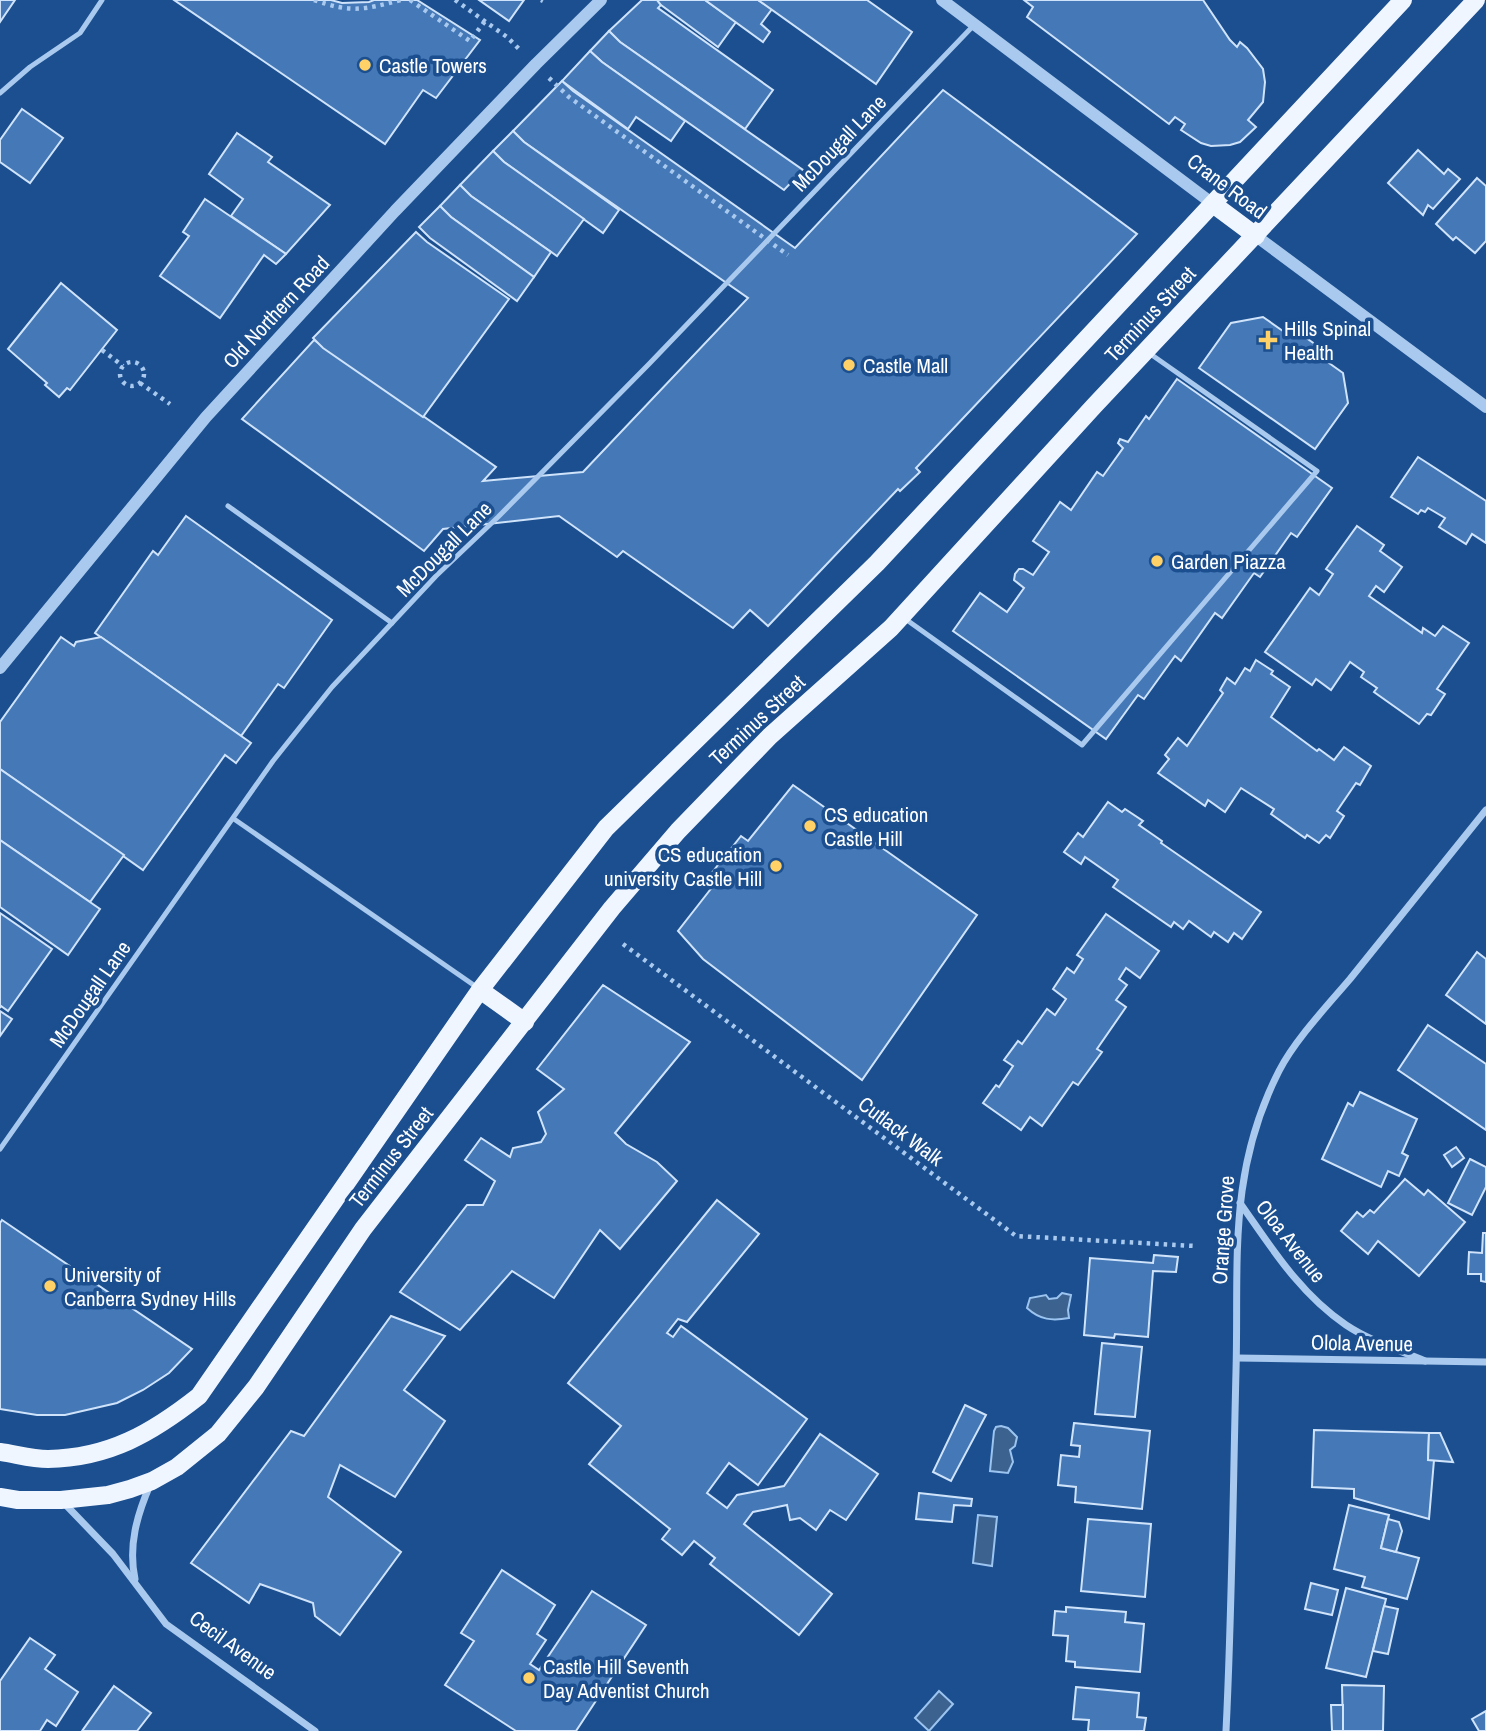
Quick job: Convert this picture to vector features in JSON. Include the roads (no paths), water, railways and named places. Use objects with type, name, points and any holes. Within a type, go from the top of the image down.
[{"type":"main road","name":"Terminus Street","points":[[0,1452],[46,1459],[98,1454],[144,1436],[199,1396],[480,990],[606,828],[877,563],[1404,0]]},
{"type":"main road","name":"Terminus Street","points":[[61,1500],[108,1495],[152,1481],[177,1468],[218,1434],[256,1387],[363,1229],[612,908],[678,831],[761,745],[854,663],[901,616],[1476,0]]},
{"type":"main road","name":"Crane Road","points":[[1213,204],[1256,236]]},
{"type":"main road","points":[[480,990],[525,1022]]},
{"type":"main road","points":[[0,1497],[18,1500],[61,1500]]},
{"type":"street","name":"Old Northern Road","points":[[0,668],[206,417],[395,211],[601,0]]},
{"type":"street","name":"Crane Road","points":[[942,0],[1213,204]]},
{"type":"street","name":"Crane Road","points":[[1256,236],[1486,407]]},
{"type":"street","name":"Orange Grove","points":[[1226,1731],[1237,1358],[1237,1246],[1239,1203],[1246,1158],[1260,1112],[1280,1068],[1486,810]]},
{"type":"street","name":"Oloa Avenue","points":[[1239,1203],[1289,1272],[1311,1296],[1346,1325],[1382,1344],[1425,1361]]},
{"type":"street","name":"Olola Avenue","points":[[1237,1358],[1486,1362]]},
{"type":"street","points":[[136,1583],[132,1560],[136,1524],[152,1481]]},
{"type":"street","name":"Cecil Avenue","points":[[61,1500],[96,1534],[166,1624],[315,1731]]},
{"type":"lane","points":[[0,93],[30,67],[80,33],[102,0]]},
{"type":"lane","name":"McDougall Lane","points":[[0,1149],[273,761],[332,687],[436,576],[498,517],[974,25]]},
{"type":"lane","points":[[901,616],[1082,745],[1317,471],[1146,351]]},
{"type":"lane","points":[[228,506],[392,622]]},
{"type":"lane","points":[[233,819],[480,990]]},
{"type":"water","points":[[1062,1293],[1071,1295],[1069,1318],[1046,1319],[1027,1308],[1030,1298],[1046,1295],[1049,1299],[1057,1298]]},
{"type":"water","points":[[1001,1426],[1008,1428],[1017,1437],[1015,1446],[1010,1450],[1013,1462],[1008,1473],[990,1471],[994,1431]]},
{"type":"water","points":[[978,1515],[997,1517],[992,1566],[973,1563]]},
{"type":"water","points":[[939,1691],[953,1704],[929,1731],[915,1718]]},
{"type":"place","name":"Castle Towers","points":[[365,65]]},
{"type":"place","name":"Hills Spinal Health","points":[[1268,340]]},
{"type":"place","name":"Castle Mall","points":[[849,365]]},
{"type":"place","name":"Garden Piazza","points":[[1157,561]]},
{"type":"place","name":"CS education Castle Hill","points":[[810,826]]},
{"type":"place","name":"CS education university Castle Hill","points":[[776,866]]},
{"type":"place","name":"University of Canberra Sydney Hills","points":[[50,1286]]},
{"type":"place","name":"Castle Hill Seventh Day Adventist Church","points":[[529,1678]]}]
